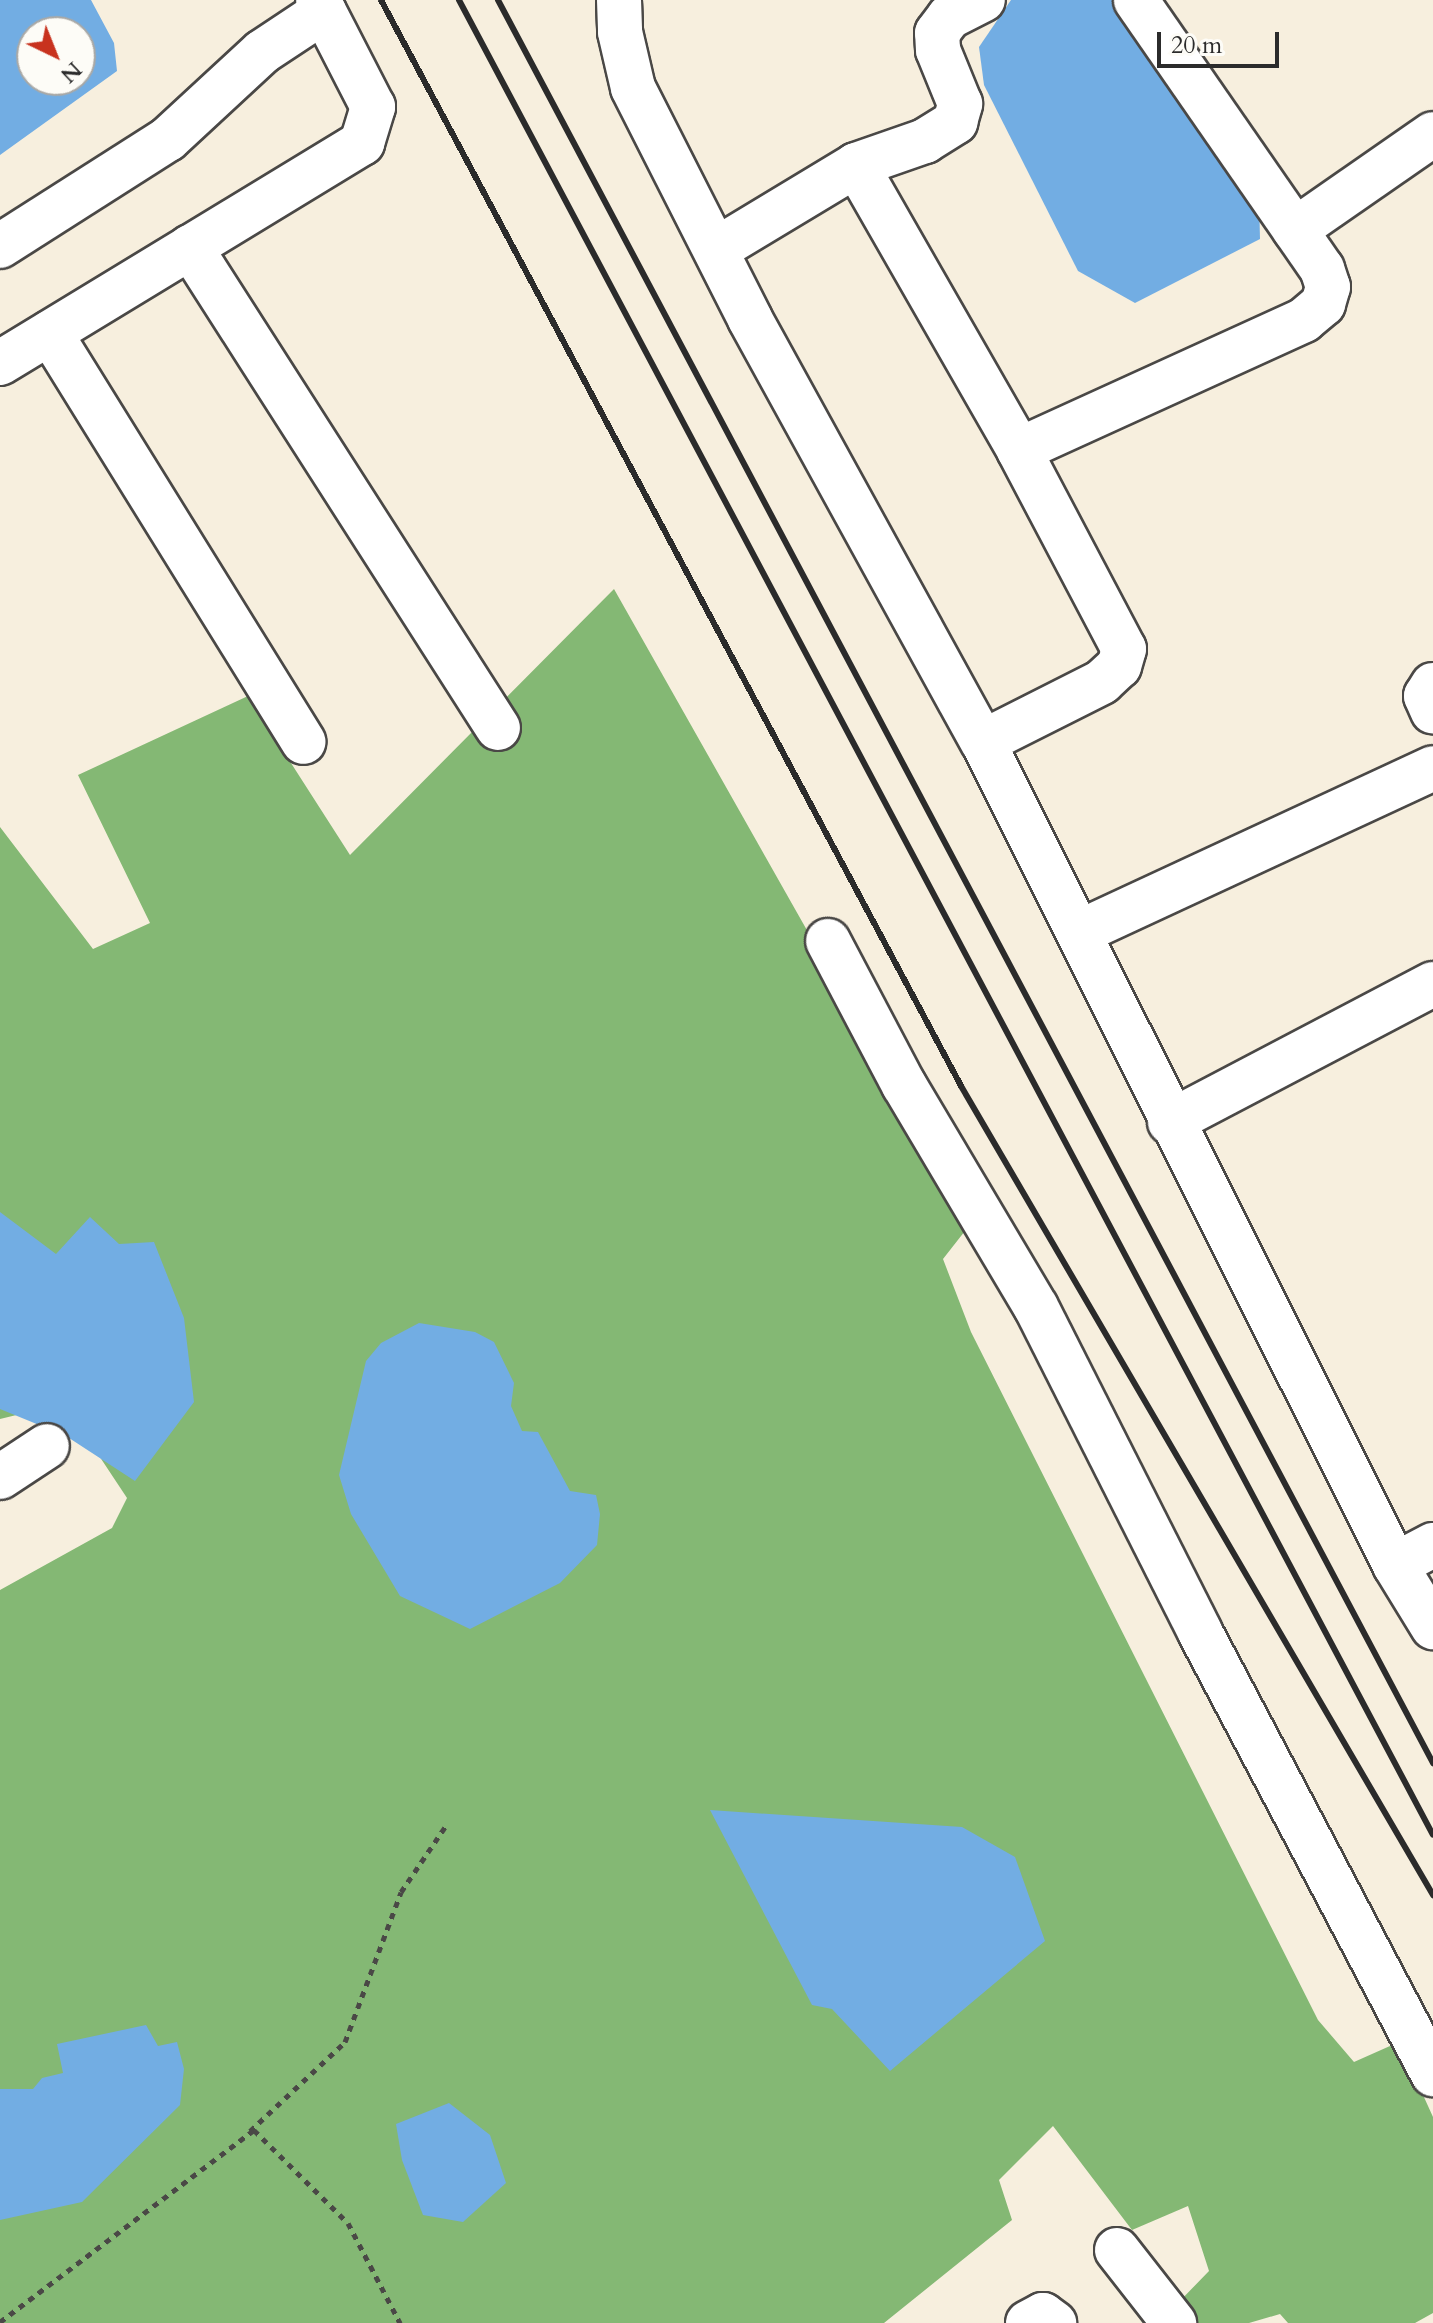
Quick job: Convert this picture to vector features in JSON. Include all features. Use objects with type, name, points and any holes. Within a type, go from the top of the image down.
[{"type":"street","points":[[619,0],[620,32],[633,88],[750,319],[983,742],[1080,932],[1170,1122],[1252,1272],[1395,1565],[1433,1627]]},
{"type":"street","points":[[717,249],[856,165],[925,141],[955,122],[960,104],[954,81],[938,50],[934,12],[983,0]]},
{"type":"street","points":[[1019,450],[1304,320],[1323,304],[1328,287],[1295,230],[1136,0]]},
{"type":"street","points":[[0,246],[168,139],[262,52],[321,5],[373,107],[362,143],[0,363]]},
{"type":"street","points":[[1295,230],[1433,134]]},
{"type":"street","points":[[856,165],[1019,450],[1124,649],[1119,666],[1102,682],[983,742]]},
{"type":"street","points":[[190,247],[498,728]]},
{"type":"street","points":[[50,333],[304,742]]},
{"type":"street","points":[[1433,685],[1426,696],[1433,712]]},
{"type":"street","points":[[1080,932],[1433,768]]},
{"type":"street","points":[[828,941],[904,1085],[1036,1307],[1200,1632],[1306,1824],[1433,2074]]},
{"type":"street","points":[[1170,1122],[1433,984]]},
{"type":"street","points":[[0,1477],[47,1446]]},
{"type":"street","points":[[1395,1565],[1433,1545]]},
{"type":"street","points":[[1117,2250],[1174,2323]]},
{"type":"street","points":[[1028,2323],[1043,2315],[1054,2323]]},
{"type":"path","points":[[0,2322],[250,2132],[345,2042],[401,1892],[447,1824]]},
{"type":"path","points":[[250,2132],[264,2134],[339,2211],[360,2239],[400,2323]]},
{"type":"green space","points":[[614,589],[972,1222],[943,1259],[971,1332],[1318,2020],[1354,2062],[1399,2042],[1433,2117],[1433,2313],[1415,2323],[1288,2323],[1280,2314],[1249,2323],[1194,2323],[1176,2305],[1209,2271],[1188,2206],[1132,2230],[1053,2126],[999,2180],[1012,2220],[884,2323],[0,2323],[0,1590],[112,1528],[127,1498],[78,1424],[33,1411],[0,1419],[0,827],[93,949],[150,923],[78,775],[248,696],[350,855]]},
{"type":"water","points":[[0,0],[91,0],[114,43],[117,71],[96,86],[96,16],[16,16],[16,96],[82,96],[0,155]]},
{"type":"water","points":[[1011,0],[1123,0],[1259,198],[1260,239],[1135,303],[1078,271],[984,85],[979,47]]},
{"type":"water","points":[[0,1212],[56,1254],[90,1217],[119,1244],[154,1242],[184,1318],[194,1402],[135,1481],[66,1436],[0,1409]]},
{"type":"water","points":[[419,1323],[475,1332],[494,1342],[514,1383],[511,1406],[522,1431],[538,1432],[570,1491],[596,1495],[600,1514],[597,1545],[560,1583],[470,1629],[400,1596],[351,1514],[339,1475],[366,1361],[381,1343]]},
{"type":"water","points":[[710,1810],[962,1827],[1015,1857],[1045,1941],[890,2071],[832,2009],[812,2005]]},
{"type":"water","points":[[146,2025],[158,2046],[177,2042],[184,2069],[180,2105],[82,2202],[0,2220],[0,2089],[33,2089],[42,2078],[63,2073],[57,2044]]},
{"type":"water","points":[[449,2103],[490,2135],[506,2183],[463,2222],[423,2215],[402,2160],[396,2124]]},
{"type":"railway","points":[[381,0],[961,1086],[1433,1895]]},
{"type":"railway","points":[[459,0],[1433,1835]]},
{"type":"railway","points":[[498,0],[1433,1763]]}]
